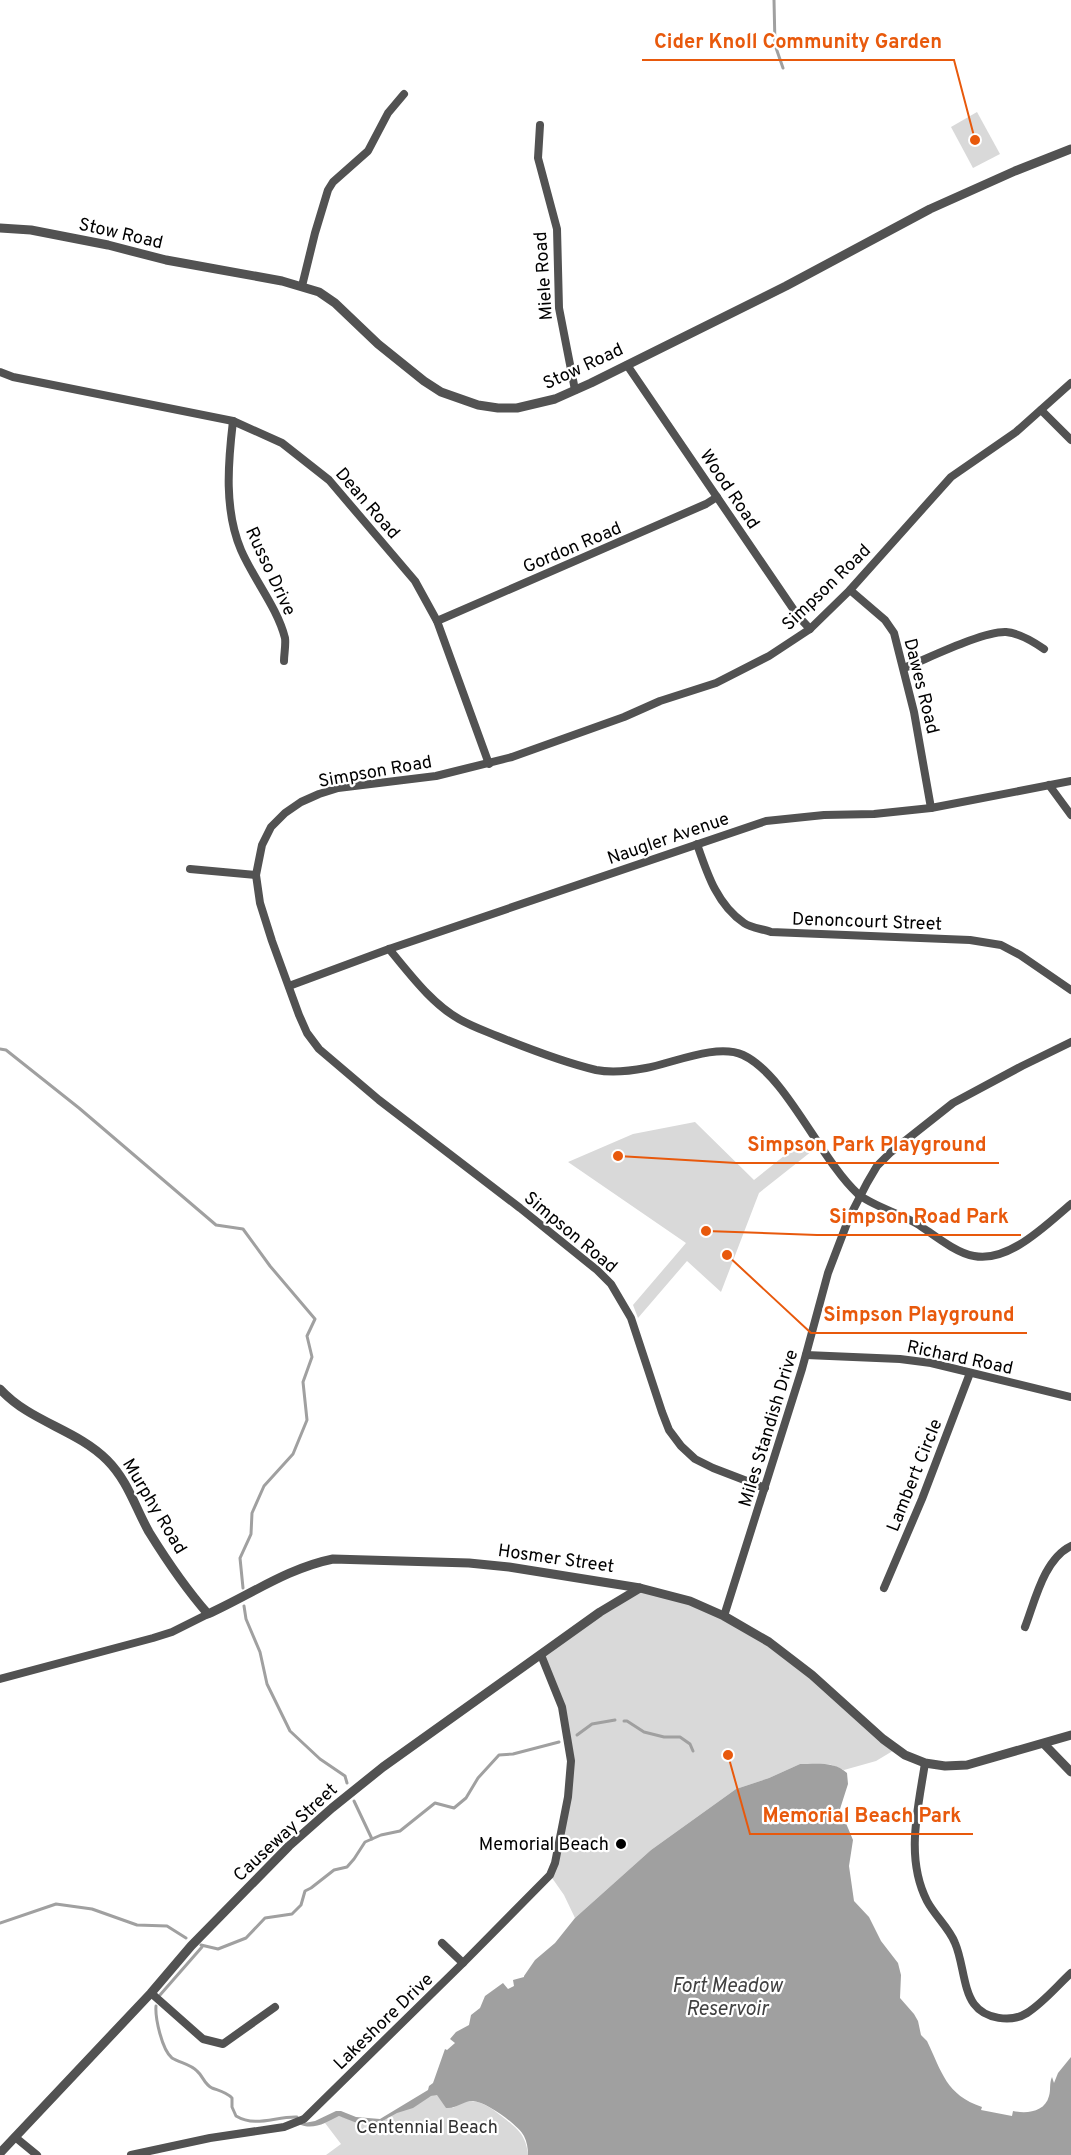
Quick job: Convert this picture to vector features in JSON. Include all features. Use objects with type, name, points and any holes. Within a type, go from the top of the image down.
[{"type":"street","points":[[302,286],[328,190],[333,182],[368,151],[387,113],[404,94]]},
{"type":"street","name":"Miele Road","points":[[540,125],[538,158],[557,229],[559,309],[575,390]]},
{"type":"street","name":"Stow Road","points":[[0,228],[31,230],[108,245],[166,260],[302,286],[319,292],[335,303],[378,344],[424,381],[459,400],[498,408],[517,408],[537,405],[575,390],[786,286],[930,209],[1071,149]]},
{"type":"street","name":"Wood Road","points":[[627,364],[798,616],[810,629]]},
{"type":"street","name":"Dean Road","points":[[0,372],[13,377],[233,421],[282,443],[329,480],[415,581],[437,621],[489,764]]},
{"type":"street","name":"Simpson Road","points":[[765,1488],[712,1468],[695,1459],[681,1446],[669,1430],[631,1318],[611,1284],[582,1257],[333,1063],[319,1049],[307,1033],[266,922],[256,875],[262,845],[272,827],[285,813],[319,794],[338,789],[426,778],[489,764],[615,720],[660,701],[716,683],[769,656],[810,629],[850,590],[951,477],[1016,432],[1071,383]]},
{"type":"street","points":[[1041,410],[1071,440]]},
{"type":"street","name":"Russo Drive","points":[[233,421],[229,492],[235,530],[241,549],[278,620],[285,640],[284,661]]},
{"type":"street","name":"Gordon Road","points":[[437,621],[591,556],[717,497]]},
{"type":"street","name":"Dawes Road","points":[[850,590],[885,620],[894,633],[904,668],[932,807]]},
{"type":"street","points":[[904,668],[981,637],[1006,632],[1031,641],[1044,649]]},
{"type":"street","name":"Naugler Avenue","points":[[289,986],[389,949],[766,821],[824,815],[874,814],[932,807],[1071,780]]},
{"type":"street","points":[[1049,785],[1071,815]]},
{"type":"street","name":"Denoncourt Street","points":[[697,844],[709,879],[725,906],[745,924],[771,932],[970,940],[1001,945],[1020,955],[1071,990]]},
{"type":"street","points":[[190,869],[256,875]]},
{"type":"street","points":[[389,949],[417,982],[459,1019],[528,1049],[597,1070],[620,1072],[645,1069],[701,1054],[726,1050],[741,1054],[756,1062],[781,1090],[838,1172],[860,1195],[914,1222],[950,1245],[975,1256],[1001,1254],[1029,1239],[1071,1203]]},
{"type":"street","name":"Miles Standish Drive","points":[[724,1616],[806,1355],[834,1255],[860,1195],[877,1166],[891,1152],[953,1103],[1022,1065],[1071,1042]]},
{"type":"street","name":"Richard Road","points":[[806,1355],[900,1359],[931,1363],[1071,1397]]},
{"type":"street","name":"Lambert Circle","points":[[884,1588],[922,1499],[970,1372]]},
{"type":"street","name":"Murphy Road","points":[[0,1389],[25,1411],[94,1448],[109,1462],[122,1477],[148,1530],[191,1596],[208,1614]]},
{"type":"street","points":[[1024,1627],[1044,1578],[1057,1555],[1071,1546]]},
{"type":"street","name":"Hosmer Street","points":[[0,1679],[172,1632],[295,1570],[314,1563],[333,1559],[469,1563],[566,1575],[640,1588],[690,1601],[724,1616],[762,1638],[788,1656],[896,1749],[925,1763],[945,1766],[967,1765],[1071,1735]]},
{"type":"street","name":"Causeway Street","points":[[0,2153],[151,1993],[191,1946],[289,1846],[332,1808],[382,1767],[600,1612],[640,1588]]},
{"type":"street","name":"Lakeshore Drive","points":[[131,2155],[210,2138],[284,2127],[304,2119],[464,1963],[550,1875],[555,1863],[568,1797],[571,1761],[565,1719],[541,1655]]},
{"type":"street","points":[[1044,1744],[1071,1772]]},
{"type":"street","points":[[925,1763],[914,1861],[919,1883],[928,1904],[954,1941],[974,2004],[988,2016],[1008,2018],[1026,2014],[1071,1973]]},
{"type":"street","points":[[442,1943],[464,1963]]},
{"type":"street","points":[[151,1993],[203,2039],[223,2044],[275,2007]]},
{"type":"street","points":[[15,2137],[37,2155]]},
{"type":"green space","points":[[977,112],[1000,154],[973,168],[951,127]]},
{"type":"green space","points":[[695,1122],[754,1180],[804,1140],[812,1151],[759,1193],[721,1292],[687,1261],[638,1318],[633,1305],[686,1243],[568,1162],[633,1134]]},
{"type":"green space","points":[[640,1588],[690,1601],[769,1642],[896,1749],[876,1761],[844,1770],[829,1764],[800,1764],[736,1789],[651,1850],[575,1918],[564,1895],[550,1875],[570,1784],[565,1719],[541,1655]]},
{"type":"green space","name":"Centennial Beach","points":[[437,2094],[453,2108],[471,2101],[483,2104],[494,2111],[519,2131],[525,2141],[528,2155],[326,2155],[341,2144],[325,2123],[339,2116],[370,2125],[418,2100]]},
{"type":"water","name":"Fort Meadow Reservoir","points":[[800,1764],[831,1765],[847,1773],[848,1784],[840,1809],[853,1840],[849,1866],[854,1901],[869,1917],[881,1941],[898,1963],[901,1975],[900,1998],[918,2021],[921,2035],[927,2041],[947,2081],[960,2096],[982,2107],[981,2110],[1012,2116],[1013,2111],[1029,2112],[1044,2106],[1049,2096],[1052,2077],[1054,2083],[1058,2073],[1071,2057],[1071,2155],[528,2155],[527,2145],[521,2131],[502,2115],[486,2105],[473,2101],[446,2108],[437,2095],[377,2124],[357,2123],[339,2116],[315,2126],[299,2124],[315,2121],[336,2111],[356,2117],[380,2119],[428,2090],[433,2083],[445,2049],[447,2050],[455,2043],[450,2039],[456,2032],[469,2025],[471,2015],[480,2008],[485,1996],[503,1983],[508,1989],[514,1986],[513,1980],[524,1977],[535,1960],[555,1943],[575,1918],[651,1850],[736,1789]]},
{"type":"waterway","points":[[774,0],[775,45],[783,68]]},
{"type":"waterway","points":[[0,1049],[6,1050],[79,1108],[216,1225],[243,1229],[270,1266],[315,1319],[307,1336],[312,1357],[303,1382],[307,1420],[293,1454],[264,1486],[252,1513],[251,1534],[240,1558],[243,1588]]},
{"type":"waterway","points":[[244,1606],[246,1619],[260,1652],[267,1684],[290,1731],[320,1759],[345,1776],[347,1783]]},
{"type":"waterway","points":[[577,1735],[592,1724],[615,1720]]},
{"type":"waterway","points":[[624,1721],[644,1732],[664,1737],[680,1737],[690,1744],[693,1751]]},
{"type":"waterway","points":[[201,1945],[218,1949],[246,1938],[265,1918],[292,1914],[301,1905],[305,1891],[334,1870],[347,1867],[365,1842],[381,1835],[400,1831],[435,1803],[454,1808],[466,1798],[478,1778],[499,1755],[513,1754],[559,1742]]},
{"type":"waterway","points":[[354,1801],[372,1839]]},
{"type":"waterway","points":[[0,1923],[56,1904],[92,1909],[137,1925],[167,1926],[186,1938]]},
{"type":"waterway","points":[[160,1995],[202,1947]]},
{"type":"waterway","points":[[156,2006],[160,2033],[168,2054],[194,2069],[209,2086],[232,2098],[232,2107],[236,2116],[251,2121],[297,2117]]},
{"type":"place","name":"Cider Knoll Community Garden","points":[[975,140]]},
{"type":"place","name":"Simpson Park Playground","points":[[618,1156]]},
{"type":"place","name":"Simpson Road Park","points":[[706,1231]]},
{"type":"place","name":"Simpson Playground","points":[[727,1255]]},
{"type":"place","name":"Memorial Beach Park","points":[[728,1755]]},
{"type":"place","name":"Memorial Beach","points":[[621,1844]]}]
